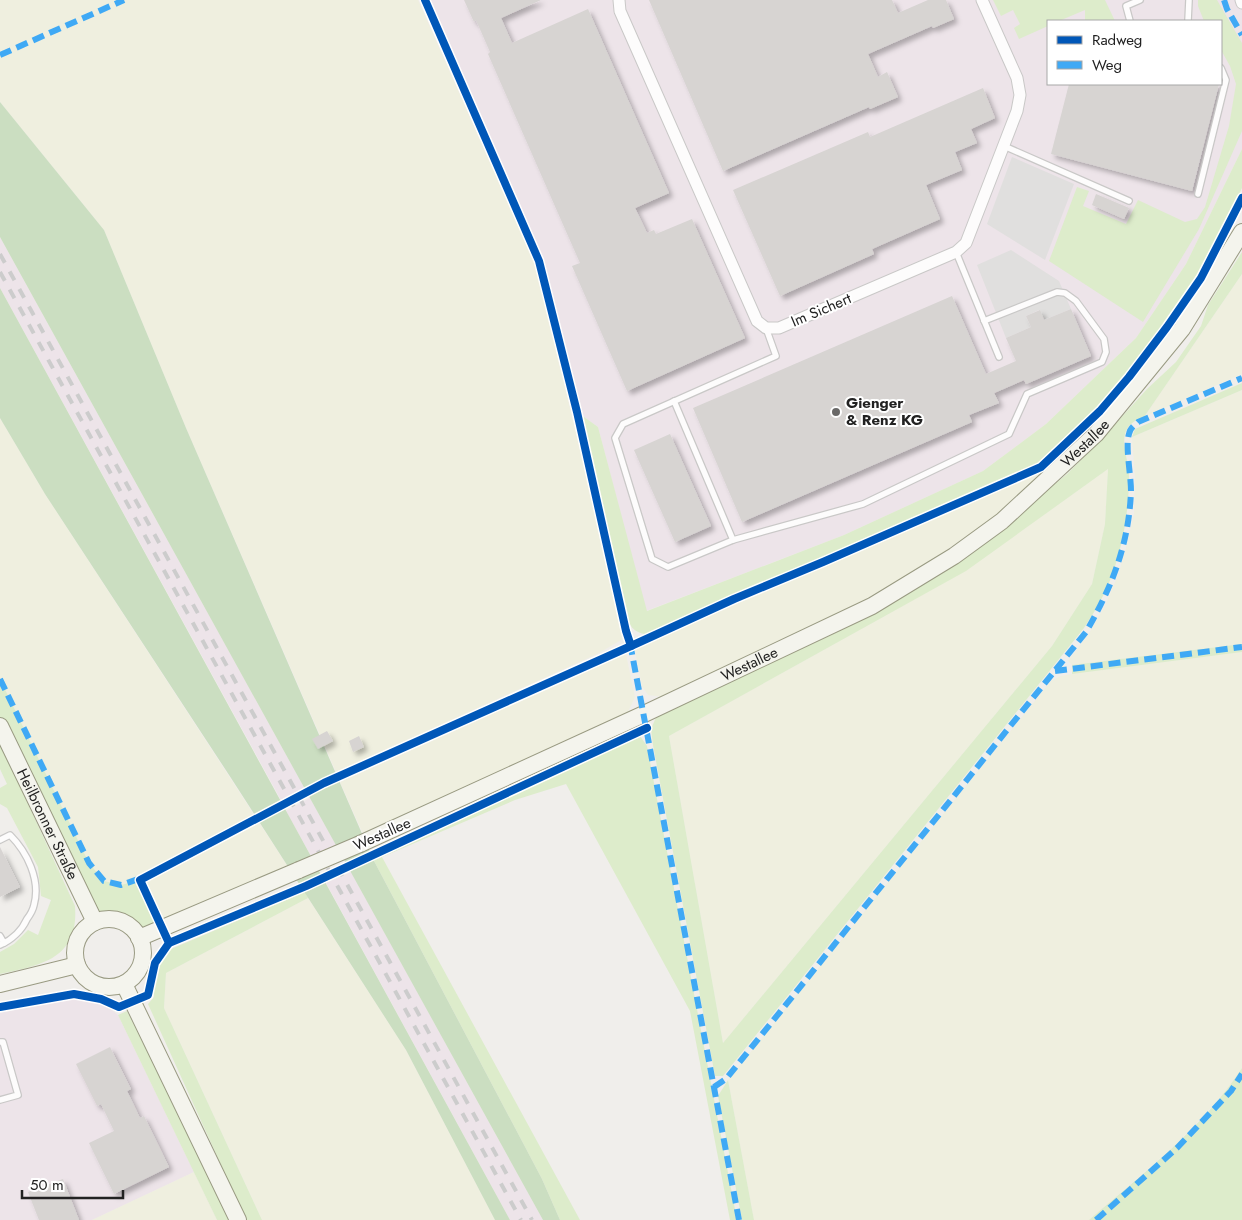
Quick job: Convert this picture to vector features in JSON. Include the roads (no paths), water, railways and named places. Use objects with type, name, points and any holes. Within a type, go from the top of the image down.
[{"type":"main road","name":"Westallee","points":[[139,938],[360,844],[644,714],[864,610],[954,556],[1002,521],[1096,434],[1182,329],[1242,232]]},
{"type":"main road","name":"Heilbronner Straße","points":[[0,726],[95,922]]},
{"type":"main road","points":[[109,918],[121,921],[132,928],[139,938],[143,950],[141,964],[134,975],[124,984],[110,987],[96,985],[84,977],[77,965],[75,952],[77,940],[84,929],[95,922],[109,918]]},
{"type":"main road","points":[[0,984],[77,965]]},
{"type":"main road","points":[[124,984],[238,1220]]},
{"type":"street","points":[[620,0],[620,11],[757,321],[766,328]]},
{"type":"street","points":[[956,252],[966,243],[1017,111],[1020,95],[1017,78],[982,0]]},
{"type":"street","name":"Im Sichert","points":[[766,328],[779,328],[956,252]]},
{"type":"lane","points":[[1130,20],[1126,6],[1140,0]]},
{"type":"lane","points":[[1188,20],[1189,0]]},
{"type":"lane","points":[[1198,194],[1226,80],[1222,70]]},
{"type":"lane","points":[[1004,146],[1128,201]]},
{"type":"lane","points":[[956,252],[999,357]]},
{"type":"lane","points":[[766,328],[776,356],[623,424],[616,438],[652,559],[668,567],[733,540],[863,504],[1009,434],[1027,394],[1102,362],[1106,352],[1104,339],[1076,301],[1065,293],[1056,292],[984,321]]},
{"type":"lane","points":[[674,401],[733,540]]},
{"type":"lane","points":[[0,840],[10,835],[17,842],[28,860],[36,883],[34,905],[22,930],[2,944],[0,936]]},
{"type":"lane","points":[[0,1042],[3,1042],[18,1095],[0,1100]]},
{"type":"railway","points":[[0,254],[532,1220]]},
{"type":"railway","points":[[0,272],[521,1220]]},
{"type":"place","name":"Gienger & Renz KG","points":[[836,412]]}]
